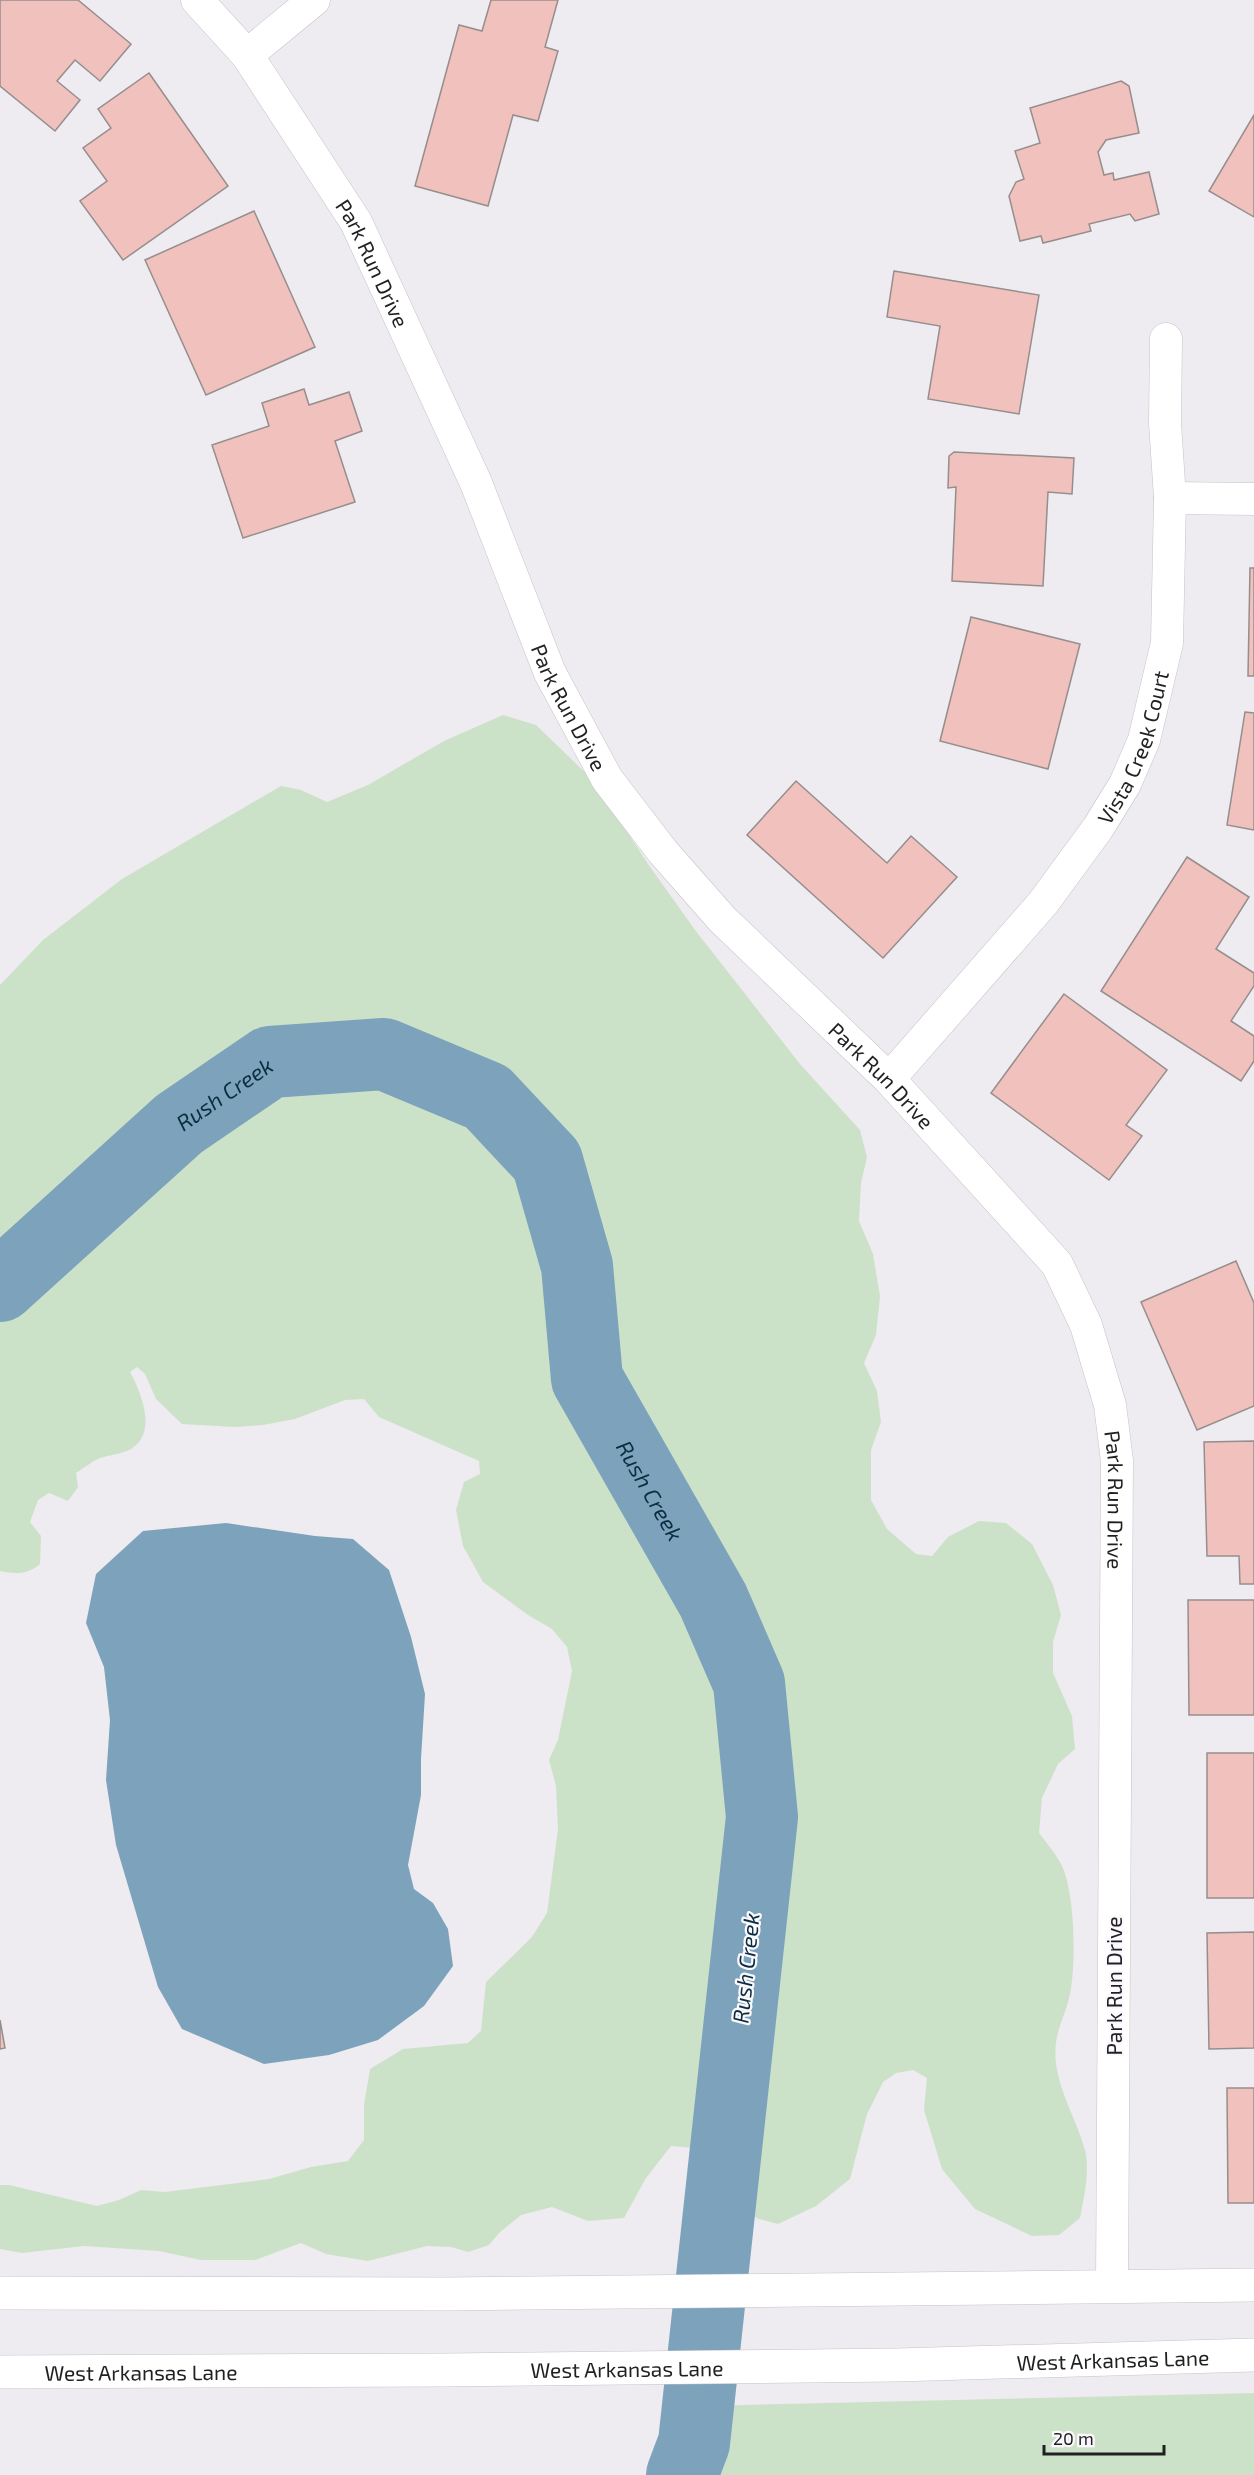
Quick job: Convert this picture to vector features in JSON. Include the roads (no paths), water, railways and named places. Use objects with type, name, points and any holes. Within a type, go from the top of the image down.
[{"type":"main road","points":[[0,2293],[447,2294],[1254,2285]]},
{"type":"main road","name":"West Arkansas Lane","points":[[0,2372],[897,2365],[1254,2355]]},
{"type":"street","name":"Park Run Drive","points":[[197,0],[247,56],[356,222],[472,473],[550,673],[607,778],[663,852],[722,919],[890,1079],[1057,1264],[1086,1325],[1110,1405],[1117,1461],[1112,2286]]},
{"type":"street","points":[[247,56],[314,0]]},
{"type":"street","name":"Vista Creek Court","points":[[890,1079],[1043,903],[1098,828],[1125,784],[1144,740],[1167,643],[1170,498],[1165,423],[1166,339]]},
{"type":"street","points":[[1170,498],[1254,499]]},
{"type":"water","points":[[226,1523],[353,1539],[389,1570],[411,1637],[425,1694],[421,1795],[408,1865],[414,1889],[433,1903],[448,1929],[453,1966],[424,2006],[378,2040],[329,2055],[264,2064],[182,2029],[158,1987],[116,1845],[106,1780],[110,1720],[104,1667],[86,1623],[96,1574],[143,1531]]},
{"type":"waterway","name":"Rush Creek","points":[[0,1286],[179,1124],[270,1062],[384,1054],[487,1097],[547,1161],[577,1266],[587,1379],[713,1600],[749,1683],[762,1817],[694,2443],[682,2475]]}]
